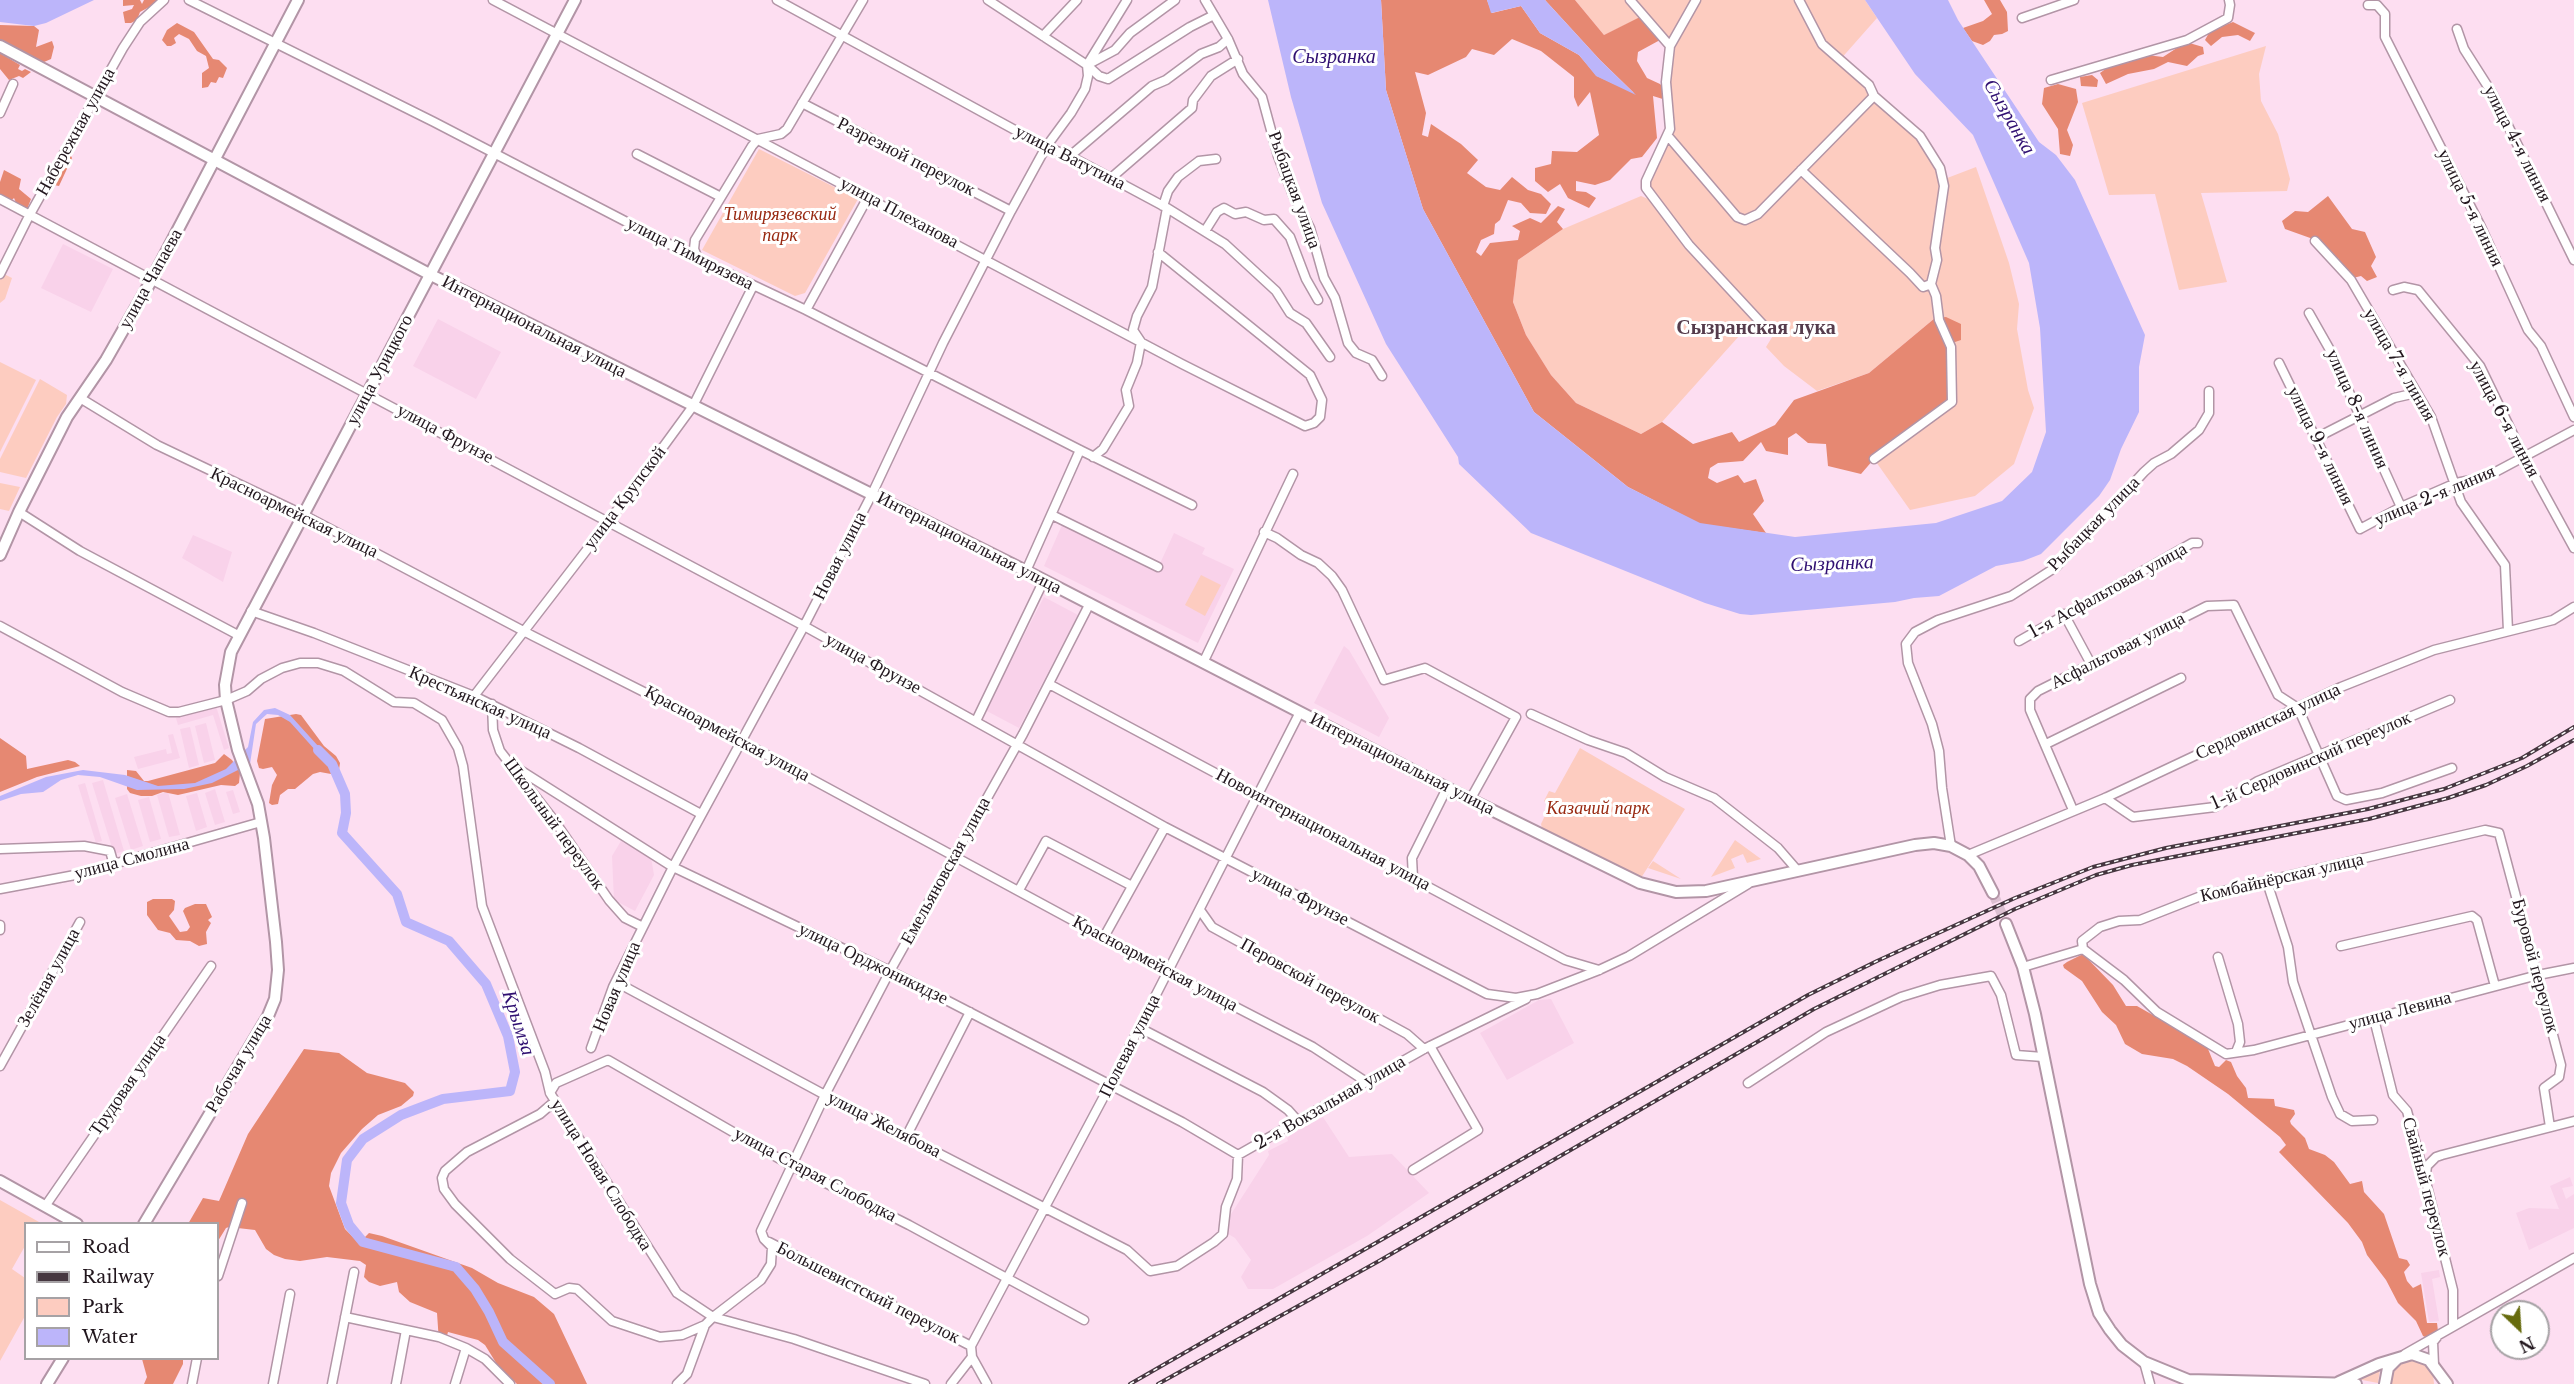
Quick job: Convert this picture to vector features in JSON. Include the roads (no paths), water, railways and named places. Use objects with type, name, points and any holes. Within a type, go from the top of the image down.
[{"type":"main road","name":"улица Чапаева","points":[[0,555],[67,417],[106,360],[151,281],[298,0]]},
{"type":"main road","name":"улица Урицкого","points":[[251,783],[238,750],[226,700],[228,666],[238,635],[369,393],[575,0]]},
{"type":"main road","name":"Интернациональная улица","points":[[0,46],[431,275],[1090,603],[1470,800],[1641,883],[1676,892],[1706,891],[1915,845],[1934,843],[1951,846],[1968,855]]},
{"type":"main road","name":"Рабочая улица","points":[[145,1222],[268,1016],[275,999],[278,970],[276,942],[261,822],[251,783]]},
{"type":"main road","points":[[1968,855],[1979,866],[1993,894]]},
{"type":"main road","points":[[2006,924],[2023,967],[2088,1273],[2099,1313],[2122,1345],[2144,1362],[2201,1383],[2339,1382],[2356,1384]]},
{"type":"main road","points":[[0,1181],[74,1222]]},
{"type":"main road","points":[[2339,1382],[2402,1356],[2418,1354],[2447,1384]]},
{"type":"main road","points":[[2385,1384],[2388,1368],[2402,1356]]},
{"type":"main road","points":[[47,1384],[62,1360]]},
{"type":"street","name":"Набережная улица","points":[[0,274],[28,216],[95,96],[140,22],[164,0]]},
{"type":"street","name":"улица Тимирязева","points":[[189,0],[698,259],[806,310],[1192,505]]},
{"type":"street","name":"улица Плеханова","points":[[492,0],[1140,342],[1305,426],[1314,423],[1320,417],[1322,400],[1310,375],[1158,252]]},
{"type":"street","name":"улица Ватутина","points":[[777,0],[1046,147],[1070,156],[1165,207],[1205,231],[1242,257],[1276,291],[1290,313],[1306,323],[1330,357]]},
{"type":"street","points":[[791,156],[784,143],[787,129],[863,0]]},
{"type":"street","points":[[988,0],[1108,80]]},
{"type":"street","points":[[1043,36],[1077,0]]},
{"type":"street","points":[[1087,65],[1126,0]]},
{"type":"street","points":[[1087,65],[1114,50],[1130,33],[1175,0]]},
{"type":"street","name":"Рыбацкая улица","points":[[1205,0],[1228,39],[1238,59],[1242,74],[1262,97],[1278,156],[1293,195],[1310,228],[1324,278],[1335,298],[1348,343],[1356,353],[1372,360],[1382,376]]},
{"type":"street","points":[[1630,0],[1670,46]]},
{"type":"street","points":[[1696,0],[1670,46],[1666,81],[1670,105],[1670,129],[1646,181],[1649,195],[1689,245],[1765,327]]},
{"type":"street","points":[[1800,0],[1822,44],[1869,85],[1874,96],[1920,136],[1940,168],[1944,186],[1935,248],[1937,260],[1931,284],[1936,296],[1939,320],[1951,347],[1952,402],[1874,459]]},
{"type":"street","points":[[2022,18],[2074,0]]},
{"type":"street","points":[[2051,80],[2187,40],[2228,18],[2229,0]]},
{"type":"street","name":"улица 5-я линия","points":[[2368,5],[2377,5],[2385,14],[2385,37],[2481,227],[2528,330],[2541,346],[2574,417]]},
{"type":"street","points":[[1085,89],[1108,80],[1190,27],[1214,15]]},
{"type":"street","name":"улица 4-я линия","points":[[2457,28],[2464,49],[2492,93],[2574,260]]},
{"type":"street","points":[[1070,156],[1152,86],[1166,80],[1201,54],[1219,47],[1228,39]]},
{"type":"street","points":[[1111,178],[1192,108],[1193,100],[1211,76],[1238,59]]},
{"type":"street","name":"Новая улица","points":[[591,1048],[616,982],[672,867],[804,626],[872,494],[929,372],[1011,211],[1046,147],[1085,89],[1088,76],[1087,65]]},
{"type":"street","points":[[0,113],[13,84]]},
{"type":"street","points":[[1668,136],[1737,217],[1745,220],[1758,214],[1874,96]]},
{"type":"street","name":"Разрезной переулок","points":[[802,103],[1011,211]]},
{"type":"street","points":[[698,259],[694,249],[695,240],[752,146],[758,139],[781,134],[787,129]]},
{"type":"street","points":[[637,154],[721,197]]},
{"type":"street","points":[[1093,457],[1108,442],[1130,406],[1126,390],[1137,363],[1140,342],[1133,330],[1137,316],[1152,287],[1168,191],[1178,177],[1199,161],[1216,159]]},
{"type":"street","points":[[1801,170],[1923,287],[1931,284]]},
{"type":"street","points":[[806,310],[868,197]]},
{"type":"street","name":"улица Фрунзе","points":[[0,199],[28,216],[369,393],[804,626],[1165,827],[1487,994],[1516,998],[1537,994],[1599,970],[1629,956],[1751,882]]},
{"type":"street","points":[[1205,231],[1217,212],[1224,208],[1235,213],[1246,212],[1264,220],[1274,219],[1290,237],[1306,279],[1317,300]]},
{"type":"street","name":"улица 7-я линия","points":[[2315,241],[2351,280],[2431,417],[2462,502],[2505,565],[2508,631]]},
{"type":"street","name":"улица Крупской","points":[[474,696],[609,521],[693,406],[753,286]]},
{"type":"street","name":"улица 6-я линия","points":[[2393,290],[2404,287],[2418,290],[2480,366],[2523,455],[2574,548]]},
{"type":"street","name":"улица 8-я линия","points":[[2309,313],[2331,350],[2401,507]]},
{"type":"street","name":"улица 9-я линия","points":[[2279,363],[2360,529]]},
{"type":"street","name":"Рыбацкая улица","points":[[1951,846],[1939,751],[1932,724],[1908,663],[1906,644],[1915,632],[1938,620],[2011,596],[2056,567],[2144,472],[2170,454],[2199,429],[2209,413],[2209,391]]},
{"type":"street","points":[[2316,438],[2394,398],[2416,393]]},
{"type":"street","name":"Красноармейская улица","points":[[80,398],[157,445],[302,514],[741,741],[1168,972],[1313,1047],[1368,1083]]},
{"type":"street","name":"улица 2-я линия","points":[[2360,529],[2401,507],[2456,483],[2486,477],[2523,455],[2574,430]]},
{"type":"street","points":[[1026,571],[1080,450]]},
{"type":"street","points":[[1203,663],[1293,474]]},
{"type":"street","points":[[19,512],[80,551],[238,635]]},
{"type":"street","points":[[1052,515],[1158,567]]},
{"type":"street","points":[[1264,532],[1318,563],[1332,576],[1342,590],[1384,681],[1425,668],[1516,717],[1470,800]]},
{"type":"street","name":"1-я Асфальтовая улица","points":[[2019,641],[2192,543],[2198,543]]},
{"type":"street","points":[[976,721],[1044,580]]},
{"type":"street","name":"Емельяновская улица","points":[[713,1317],[761,1280],[771,1264],[772,1247],[764,1239],[761,1230],[825,1095],[890,971],[1049,684],[1090,603]]},
{"type":"street","name":"Асфальтовая улица","points":[[2046,744],[2030,710],[2030,699],[2038,691],[2207,606],[2234,605],[2278,694],[2298,708]]},
{"type":"street","name":"Сердовинская улица","points":[[1968,855],[2105,798],[2341,687],[2434,650],[2553,620],[2574,607]]},
{"type":"street","name":"Крестьянская улица","points":[[251,611],[314,633],[492,704],[701,814]]},
{"type":"street","points":[[2064,614],[2091,664]]},
{"type":"street","name":"улица Новая Слободка","points":[[0,626],[122,692],[169,712],[179,712],[226,700],[247,692],[261,679],[282,668],[300,663],[318,663],[344,671],[394,702],[414,703],[442,720],[458,748],[463,766],[482,906],[545,1072],[550,1093],[677,1293],[713,1317],[794,1338],[925,1384]]},
{"type":"street","points":[[2073,810],[2046,744],[2099,716],[2181,678]]},
{"type":"street","name":"Новоинтернациональная улица","points":[[1049,684],[1565,960],[1599,970]]},
{"type":"street","name":"1-й Сердовинский переулок","points":[[2105,798],[2133,817],[2215,807],[2258,781],[2450,699]]},
{"type":"street","name":"Школьный переулок","points":[[492,704],[493,730],[500,751],[556,823],[609,900],[625,918],[643,927]]},
{"type":"street","points":[[2298,708],[2337,796],[2346,800],[2382,792],[2452,768]]},
{"type":"street","name":"Полевая улица","points":[[971,1346],[1140,1028],[1300,712]]},
{"type":"street","points":[[1532,714],[1588,740],[1626,753],[1665,777],[1714,798],[1778,848],[1798,871]]},
{"type":"street","name":"улица Орджоникидзе","points":[[512,765],[672,867],[890,971],[1182,1122],[1238,1155]]},
{"type":"street","points":[[1413,878],[1412,858],[1447,788]]},
{"type":"street","name":"улица Смолина","points":[[0,889],[114,865],[261,822]]},
{"type":"street","points":[[1104,937],[1165,827]]},
{"type":"street","name":"Комбайнёрская улица","points":[[2082,949],[2082,941],[2100,927],[2119,921],[2140,920],[2186,901],[2485,830],[2499,833]]},
{"type":"street","name":"Буровой переулок","points":[[2499,833],[2561,1065],[2559,1077],[2544,1088],[2550,1127]]},
{"type":"street","points":[[1019,890],[1046,841],[1132,886]]},
{"type":"street","points":[[0,849],[84,846],[110,851],[114,865]]},
{"type":"street","points":[[2267,882],[2288,947],[2293,982],[2340,1114],[2352,1121],[2373,1120]]},
{"type":"street","points":[[1706,891],[1712,899],[1712,906]]},
{"type":"street","name":"Перовской переулок","points":[[1200,910],[1212,927],[1427,1047]]},
{"type":"street","points":[[2341,946],[2472,916],[2477,920],[2495,986]]},
{"type":"street","name":"Зелёная улица","points":[[0,1066],[80,922]]},
{"type":"street","points":[[2023,967],[2082,949]]},
{"type":"street","name":"улица Левина","points":[[2082,949],[2124,980],[2157,1011],[2226,1054],[2374,1019],[2538,975],[2574,968]]},
{"type":"street","points":[[2218,957],[2238,1024],[2240,1042],[2236,1052]]},
{"type":"street","name":"Трудовая улица","points":[[46,1205],[211,966]]},
{"type":"street","points":[[1748,1083],[1826,1032],[1901,997],[1940,985],[1991,976],[2001,994],[2016,1055],[2043,1057]]},
{"type":"street","name":"улица Желябова","points":[[616,982],[825,1095],[1127,1250],[1150,1271]]},
{"type":"street","name":"2-я Вокзальная улица","points":[[1150,1271],[1177,1266],[1223,1234],[1226,1207],[1237,1179],[1238,1155],[1368,1083],[1427,1047],[1537,994]]},
{"type":"street","points":[[906,1137],[970,1012]]},
{"type":"street","name":"Свайный переулок","points":[[2374,1019],[2393,1095],[2407,1110],[2425,1178],[2453,1290],[2453,1325]]},
{"type":"street","points":[[1140,1028],[1263,1092],[1298,1120]]},
{"type":"street","points":[[1413,1170],[1478,1130],[1427,1047]]},
{"type":"street","name":"улица Старая Слободка","points":[[550,1093],[556,1083],[608,1060],[792,1166],[1084,1320]]},
{"type":"street","points":[[554,1102],[540,1114],[467,1152],[445,1171],[442,1178],[444,1189],[455,1204],[510,1259],[555,1294],[568,1288],[577,1289],[612,1321],[660,1337],[682,1335],[705,1324],[713,1317]]},
{"type":"street","points":[[2425,1178],[2427,1166],[2442,1155],[2574,1121]]},
{"type":"street","points":[[219,1273],[242,1203]]},
{"type":"street","name":"Большевистский переулок","points":[[764,1239],[971,1346]]},
{"type":"street","points":[[2402,1356],[2574,1258]]},
{"type":"street","points":[[332,1384],[354,1272]]},
{"type":"street","points":[[273,1384],[290,1294]]},
{"type":"street","points":[[345,1317],[439,1337],[466,1348],[484,1359],[510,1384]]},
{"type":"street","points":[[677,1384],[687,1374],[705,1324]]},
{"type":"street","points":[[396,1384],[406,1330]]},
{"type":"street","points":[[2437,1375],[2433,1342],[2439,1334]]},
{"type":"street","points":[[971,1346],[972,1357],[987,1384]]},
{"type":"street","points":[[455,1384],[466,1348]]},
{"type":"street","points":[[951,1384],[972,1357]]},
{"type":"street","points":[[192,1384],[197,1360]]},
{"type":"street","points":[[2144,1362],[2150,1384]]},
{"type":"street","points":[[687,1374],[690,1384]]},
{"type":"water","points":[[0,0],[94,0],[46,23],[34,26],[0,22]]},
{"type":"water","name":"Сызранка","points":[[1268,0],[1381,0],[1386,90],[1423,209],[1534,412],[1628,487],[1700,523],[1795,537],[1936,523],[2002,501],[2032,472],[2046,432],[2040,328],[2029,263],[1973,135],[1915,74],[1865,0],[1948,0],[1958,20],[2039,142],[2056,155],[2075,180],[2145,335],[2139,367],[2139,412],[2121,449],[2110,480],[2099,496],[2041,554],[2023,561],[1996,566],[1939,596],[1895,602],[1751,615],[1740,614],[1705,603],[1531,533],[1459,464],[1458,457],[1386,344],[1322,203],[1291,97]]},
{"type":"water","points":[[1487,0],[1545,0],[1636,95],[1596,76],[1579,55],[1540,33],[1521,6],[1491,13]]},
{"type":"water","points":[[275,708],[290,715],[328,757],[325,761],[290,722],[278,715],[267,714],[256,724],[250,764],[212,783],[184,789],[137,790],[100,777],[78,775],[61,780],[43,792],[21,794],[0,801],[0,796],[46,777],[83,770],[125,775],[158,786],[195,783],[226,769],[248,747],[253,722],[264,710]]},
{"type":"waterway","name":"Крымза","points":[[318,750],[332,764],[345,794],[346,813],[342,833],[397,894],[406,922],[449,941],[486,984],[508,1036],[515,1072],[510,1091],[443,1099],[401,1115],[363,1139],[347,1160],[341,1203],[349,1225],[363,1242],[456,1267],[475,1289],[503,1342],[550,1384]]},
{"type":"tunnel","points":[[1993,893],[2006,924]]},
{"type":"railway","points":[[1130,1384],[1808,995],[2015,898],[2093,867],[2166,848],[2368,809],[2444,789],[2522,758],[2574,727]]},
{"type":"railway","points":[[1158,1384],[1379,1261],[1814,1009],[2015,909],[2096,875],[2132,865],[2369,819],[2448,798],[2486,785],[2574,740]]},
{"type":"district","name":"Сызранская лука","points":[[1756,328]]},
{"type":"park label","name":"Тимирязевский парк","points":[[780,225]]},
{"type":"park label","name":"Казачий парк","points":[[1598,809]]}]
